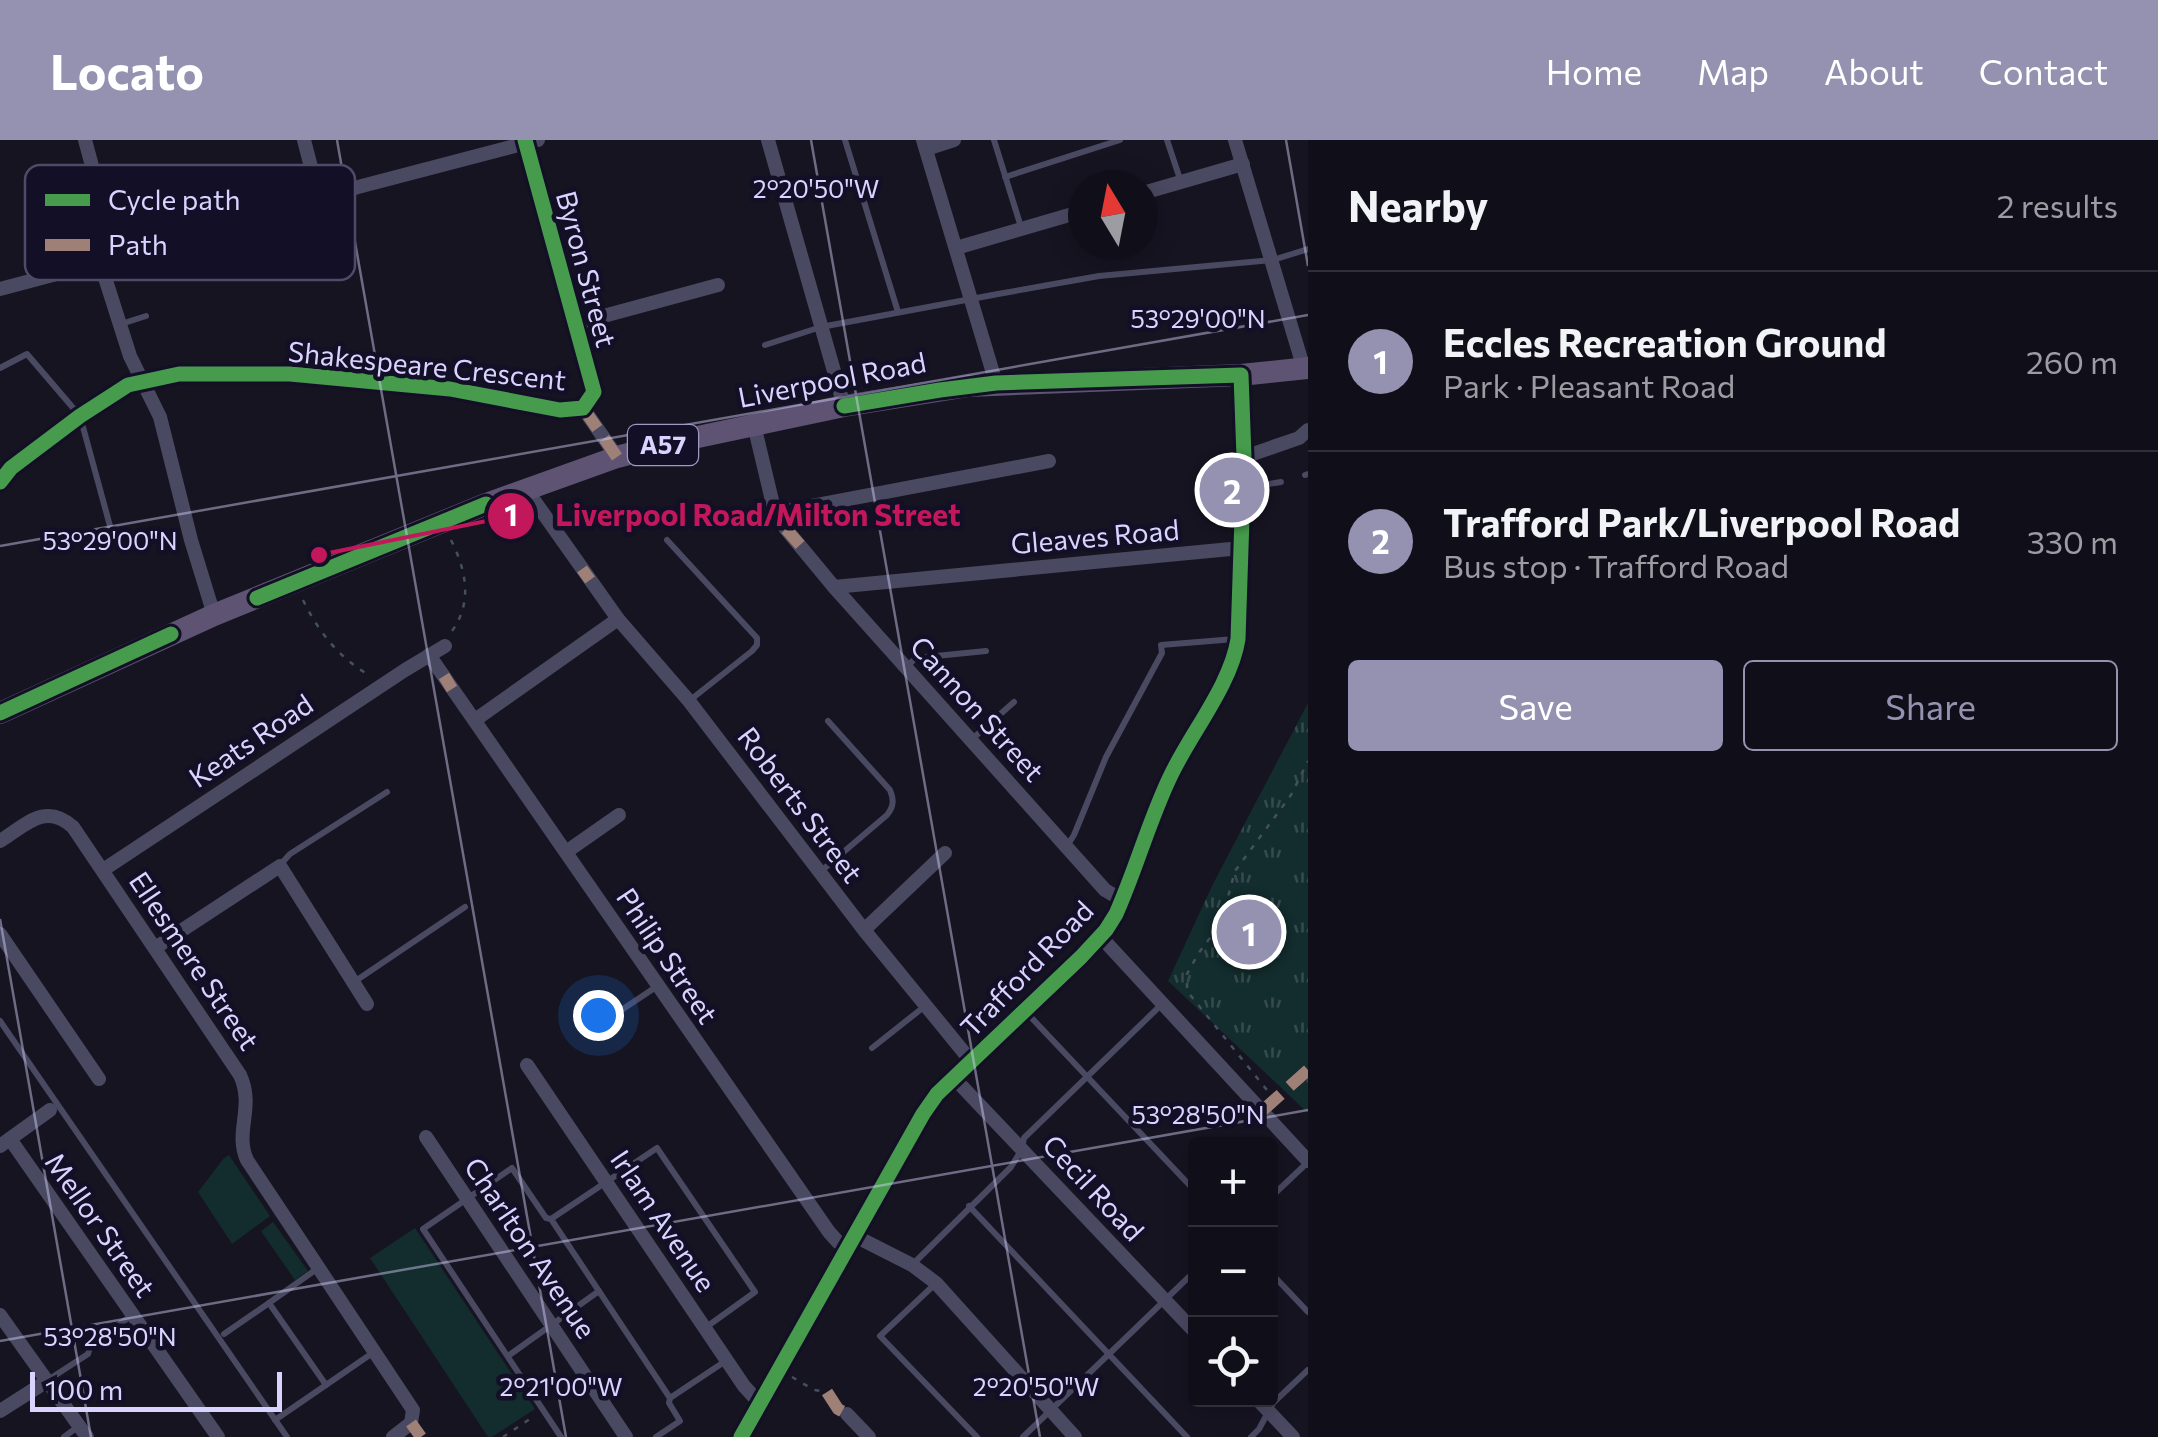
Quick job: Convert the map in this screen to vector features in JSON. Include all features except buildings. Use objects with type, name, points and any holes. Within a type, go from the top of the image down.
[{"type":"main road","name":"Liverpool Road","points":[[0,713],[214,615],[617,456],[844,406],[940,390],[996,383],[1241,375],[1306,368]]},
{"type":"street","points":[[85,140],[92,165]]},
{"type":"street","points":[[304,140],[310,165]]},
{"type":"street","points":[[768,140],[844,406]]},
{"type":"street","points":[[954,140],[924,144],[996,383]]},
{"type":"street","points":[[1234,140],[1306,368]]},
{"type":"street","points":[[355,188],[530,141]]},
{"type":"street","name":"Byron Street","points":[[530,141],[594,392],[583,408]]},
{"type":"street","points":[[1158,189],[1243,164]]},
{"type":"street","points":[[956,248],[1068,215]]},
{"type":"street","points":[[0,289],[33,280]]},
{"type":"street","points":[[106,280],[130,356],[160,417],[190,540],[214,615]]},
{"type":"street","points":[[574,324],[718,285]]},
{"type":"street","name":"Shakespeare Crescent","points":[[0,482],[11,468],[128,385],[178,374],[290,374],[450,389],[560,410],[583,408]]},
{"type":"street","name":"Trafford Road","points":[[741,1437],[922,1114],[937,1094],[1100,936],[1116,914],[1166,785],[1236,652],[1244,488],[1241,375]]},
{"type":"street","points":[[583,408],[617,456]]},
{"type":"street","name":"Cannon Street","points":[[754,425],[775,513],[786,530],[1105,890],[1122,900]]},
{"type":"street","points":[[1244,457],[1299,438],[1308,430]]},
{"type":"street","points":[[775,513],[1048,461]]},
{"type":"street","name":"Roberts Street","points":[[526,490],[618,619],[689,701],[819,873],[972,1061]]},
{"type":"street","name":"Gleaves Road","points":[[834,587],[1241,548]]},
{"type":"street","points":[[475,720],[618,619]]},
{"type":"street","name":"Keats Road","points":[[102,870],[446,646]]},
{"type":"street","name":"Philip Street","points":[[428,655],[828,1232],[838,1242],[850,1241]]},
{"type":"street","name":"Ellesmere Street","points":[[0,841],[45,814],[56,815],[73,826],[240,1075],[248,1106],[243,1153],[410,1404],[414,1417],[411,1423],[392,1437]]},
{"type":"street","points":[[566,852],[619,815]]},
{"type":"street","points":[[864,930],[945,854]]},
{"type":"street","points":[[155,948],[280,866],[367,1004]]},
{"type":"street","points":[[0,934],[99,1079]]},
{"type":"street","points":[[1100,936],[1308,1162]]},
{"type":"street","name":"Irlam Avenue","points":[[527,1065],[726,1360],[748,1391],[762,1401]]},
{"type":"street","name":"Cecil Road","points":[[954,1078],[1188,1326]]},
{"type":"street","points":[[5,1143],[50,1110]]},
{"type":"street","name":"Charlton Avenue","points":[[426,1137],[626,1437]]},
{"type":"street","name":"Mellor Street","points":[[5,1143],[218,1437]]},
{"type":"street","points":[[850,1241],[912,1265],[936,1283],[1075,1437]]},
{"type":"street","points":[[0,1315],[6,1337],[47,1381],[83,1432]]},
{"type":"street","points":[[0,1411],[47,1381]]},
{"type":"street","points":[[1265,1407],[1293,1437]]},
{"type":"street","points":[[847,1414],[869,1437]]},
{"type":"lane","points":[[845,140],[898,312]]},
{"type":"lane","points":[[994,140],[1022,228]]},
{"type":"lane","points":[[1005,176],[1120,140]]},
{"type":"lane","points":[[1168,140],[1181,182]]},
{"type":"lane","points":[[765,345],[821,327],[972,298],[1099,276],[1272,260],[1308,249]]},
{"type":"lane","points":[[119,324],[146,316]]},
{"type":"lane","points":[[0,368],[27,354],[80,416],[110,526]]},
{"type":"lane","points":[[1244,488],[1281,482]]},
{"type":"lane","points":[[667,540],[757,638],[752,652],[689,701]]},
{"type":"lane","points":[[1066,847],[1106,758],[1162,653],[1161,645],[1238,639]]},
{"type":"lane","points":[[906,667],[916,658],[986,651]]},
{"type":"lane","points":[[970,740],[1014,702]]},
{"type":"lane","points":[[819,873],[887,815],[894,800],[890,790],[828,721]]},
{"type":"lane","points":[[280,866],[290,854],[388,792]]},
{"type":"lane","points":[[353,982],[465,907]]},
{"type":"lane","points":[[611,1017],[657,986]]},
{"type":"lane","points":[[912,1265],[1011,1167],[1024,1138],[1162,1004]]},
{"type":"lane","points":[[872,1048],[926,1005]]},
{"type":"lane","points":[[1025,1011],[1188,1184]]},
{"type":"lane","points":[[0,1021],[288,1437]]},
{"type":"lane","points":[[551,1219],[657,1148],[755,1292],[705,1328]]},
{"type":"lane","points":[[1278,1190],[1308,1162]]},
{"type":"lane","points":[[561,1437],[423,1229],[512,1168],[546,1218],[551,1219],[670,1398],[669,1404],[680,1421],[656,1437]]},
{"type":"lane","points":[[970,1206],[1188,1437]]},
{"type":"lane","points":[[224,1334],[319,1267]]},
{"type":"lane","points":[[1023,1437],[1188,1278]]},
{"type":"lane","points":[[1278,1280],[1308,1312]]},
{"type":"lane","points":[[936,1283],[880,1336],[976,1437]]},
{"type":"lane","points":[[508,1356],[599,1292]]},
{"type":"lane","points":[[269,1303],[326,1385]]},
{"type":"lane","points":[[47,1381],[88,1354],[91,1344],[132,1315]]},
{"type":"lane","points":[[276,1420],[375,1351]]},
{"type":"lane","points":[[670,1398],[726,1360]]},
{"type":"lane","points":[[1251,1437],[1273,1403],[1308,1370]]},
{"type":"lane","points":[[64,1437],[83,1432]]},
{"type":"path","points":[[442,522],[458,552],[466,588],[460,620],[442,638],[446,646]]},
{"type":"path","points":[[294,582],[324,635],[356,668],[377,678],[382,685]]},
{"type":"path","points":[[1275,1100],[1187,991],[1187,974],[1221,922],[1236,871],[1291,795],[1308,761]]},
{"type":"path","points":[[796,1379],[814,1390],[827,1392]]},
{"type":"path","points":[[503,1437],[535,1416]]},
{"type":"green space","points":[[1308,703],[1308,1113],[1168,981],[1213,884]]},
{"type":"green space","points":[[229,1155],[270,1216],[232,1244],[198,1192]]},
{"type":"green space","points":[[273,1222],[308,1271],[295,1280],[261,1231]]},
{"type":"green space","points":[[415,1228],[535,1409],[492,1437],[488,1437],[370,1258]]},
{"type":"marked path","points":[[583,408],[617,457]]},
{"type":"marked path","points":[[786,529],[800,545]]},
{"type":"marked path","points":[[582,569],[590,580]]},
{"type":"marked path","points":[[444,676],[452,689]]},
{"type":"marked path","points":[[1262,1111],[1308,1070]]},
{"type":"marked path","points":[[827,1392],[838,1409],[847,1414]]},
{"type":"marked path","points":[[411,1423],[421,1437]]},
{"type":"cycle path","points":[[0,482],[11,468],[128,385],[179,374],[290,374],[450,389],[560,410],[583,408],[594,392],[525,140]]},
{"type":"cycle path","points":[[741,1437],[937,1094],[1081,957],[1116,914],[1162,794],[1219,692],[1238,639],[1244,457],[1241,375],[996,383],[844,406]]},
{"type":"cycle path","points":[[257,598],[486,504]]},
{"type":"cycle path","points":[[0,713],[171,634]]},
{"type":"place","name":"Trafford Park/Liverpool Road","points":[[1232,490]]},
{"type":"place","name":"Liverpool Road/Milton Street","points":[[319,555]]},
{"type":"place","name":"Eccles Recreation Ground","points":[[1249,932]]}]
